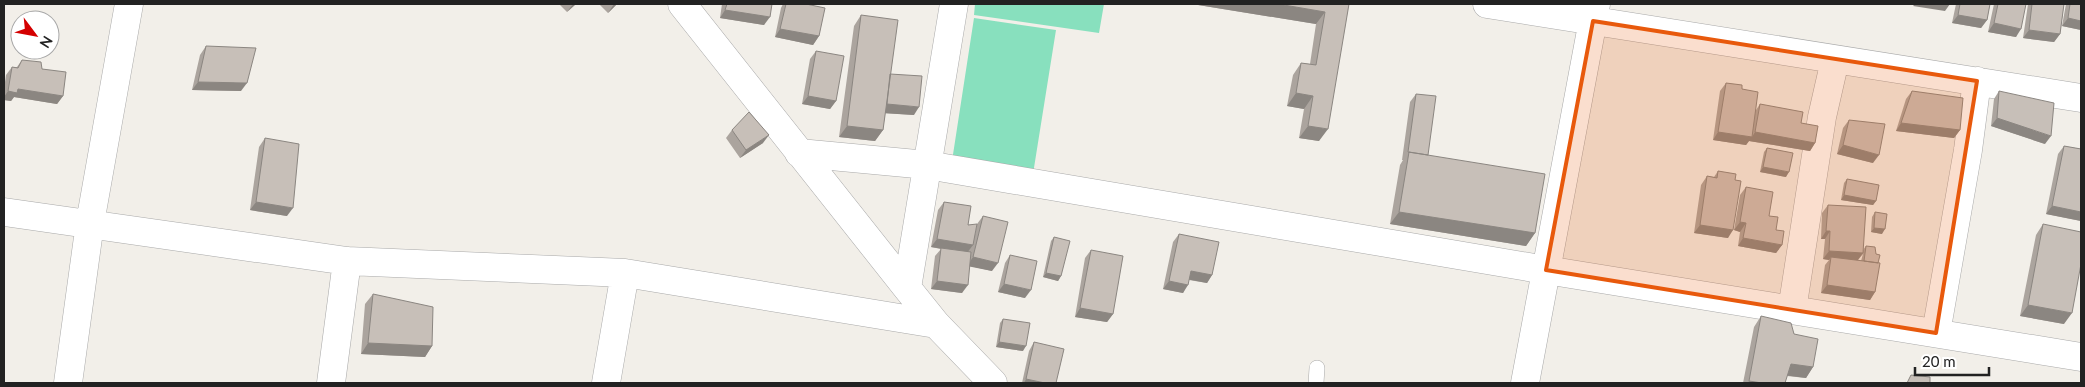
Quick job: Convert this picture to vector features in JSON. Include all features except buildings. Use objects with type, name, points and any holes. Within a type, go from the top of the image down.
[{"type":"street","points":[[68,383],[90,223],[129,4]]},
{"type":"street","points":[[682,4],[798,153],[936,324],[993,383]]},
{"type":"street","points":[[907,288],[954,4]]},
{"type":"street","points":[[1503,5],[1594,12],[1835,60],[2081,98]]},
{"type":"street","points":[[1525,383],[1594,12]]},
{"type":"street","points":[[1792,310],[1822,117],[1835,60]]},
{"type":"street","points":[[1936,333],[1968,150],[1977,81]]},
{"type":"street","points":[[798,153],[927,165],[1546,270],[2081,357]]},
{"type":"street","points":[[4,212],[347,261],[625,273],[936,324]]},
{"type":"street","points":[[331,383],[347,261]]},
{"type":"street","points":[[606,383],[625,273]]},
{"type":"highlighted area","points":[[1593,21],[1977,81],[1936,333],[1546,270]]},
{"type":"green space","points":[[975,4],[1104,4],[1099,33],[974,15]]},
{"type":"green space","points":[[974,18],[1056,30],[1033,174],[952,161]]}]
